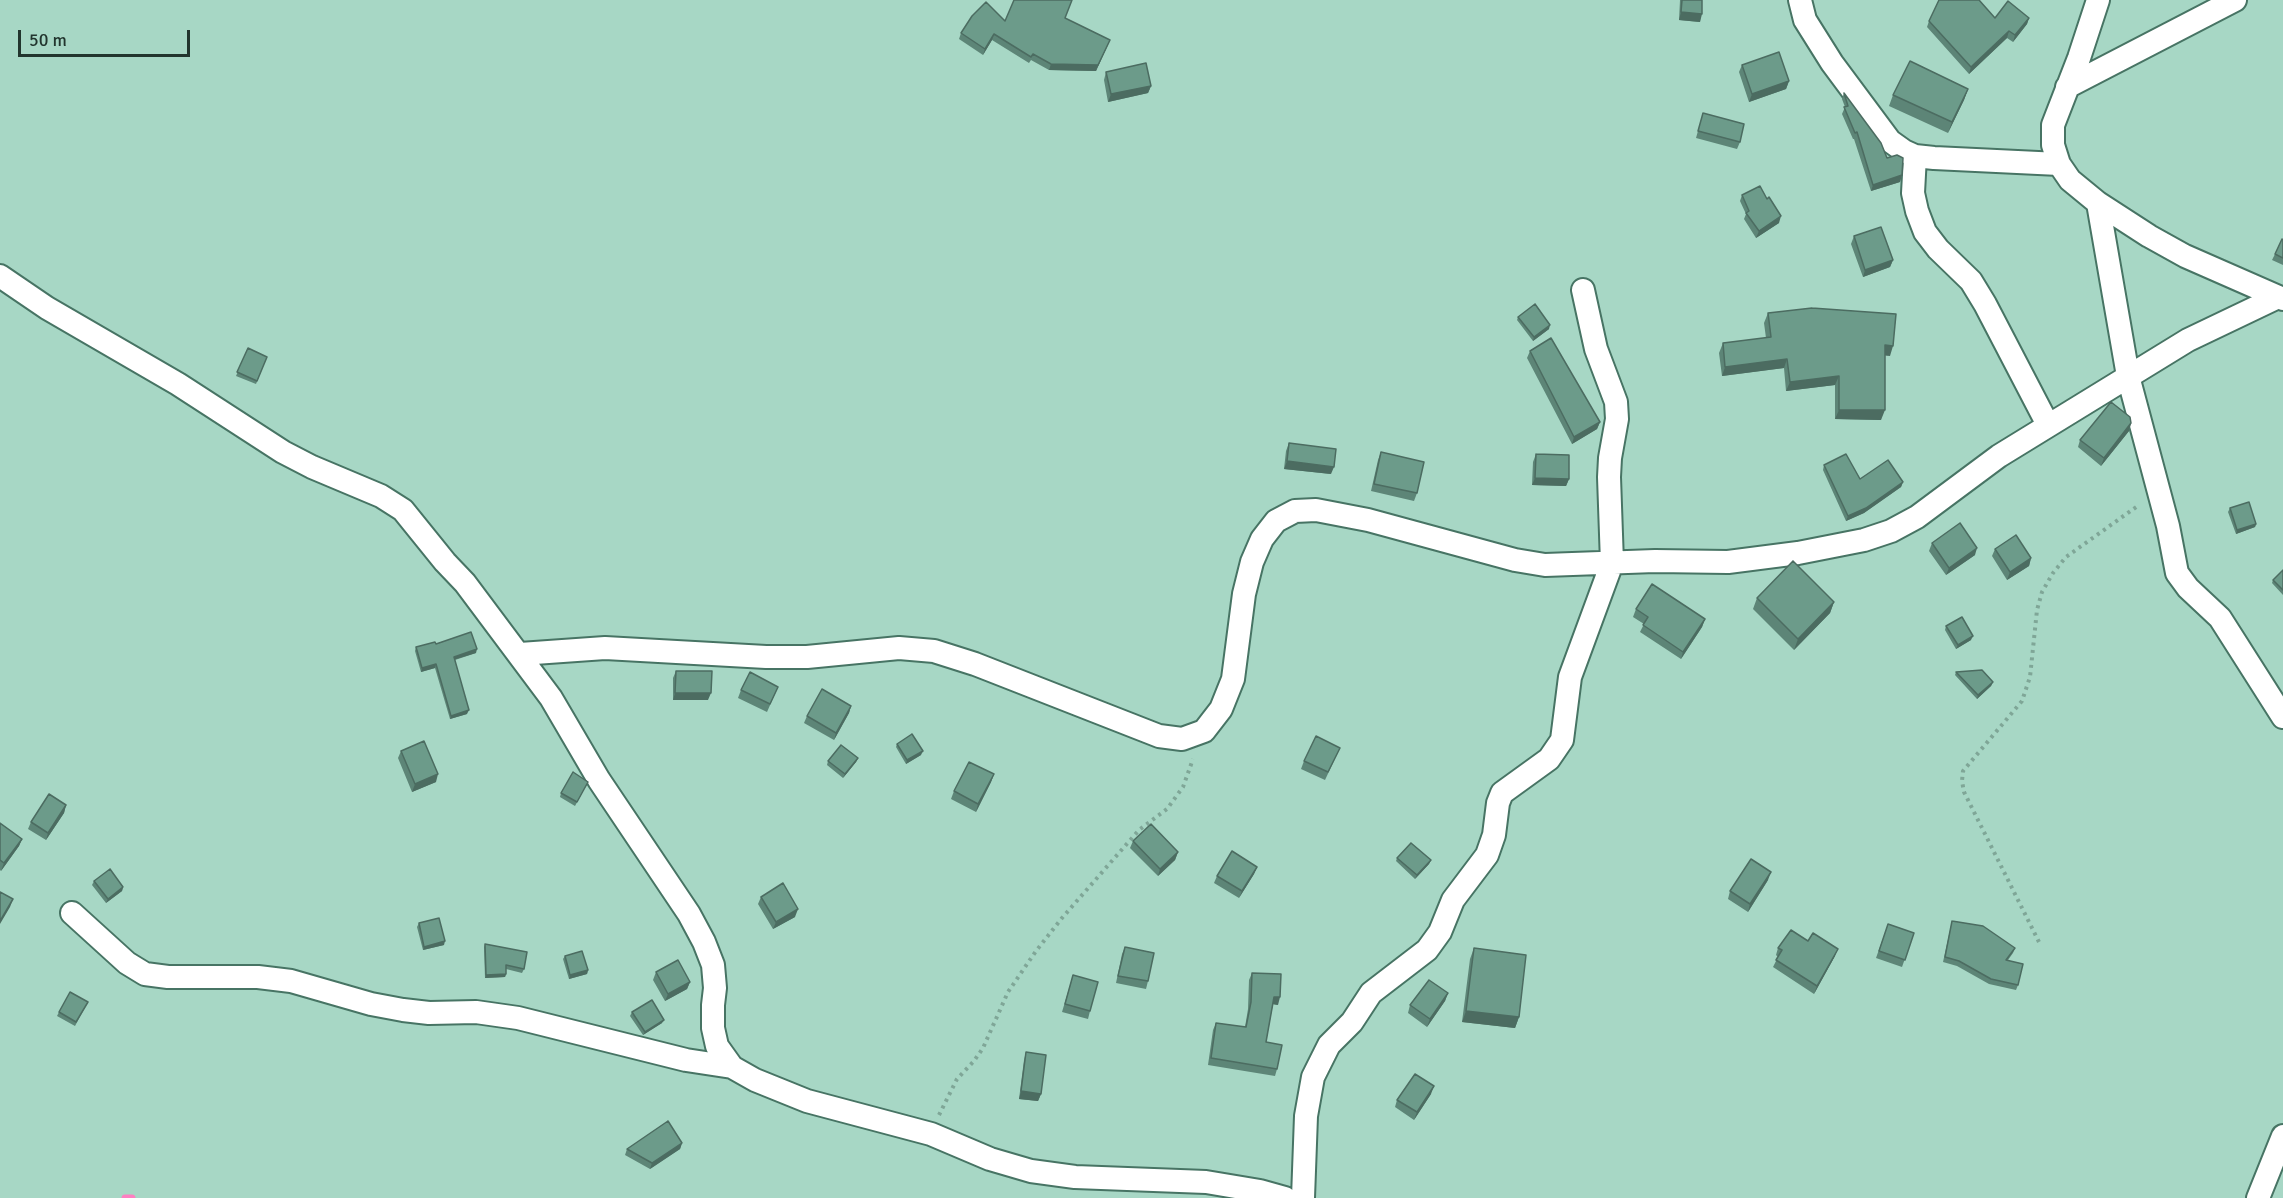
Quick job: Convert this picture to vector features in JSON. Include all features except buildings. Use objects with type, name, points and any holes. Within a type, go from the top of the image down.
[{"type":"street","points":[[1800,0],[1805,20],[1816,39],[1890,141],[1904,152],[1916,156],[2059,164]]},
{"type":"street","points":[[2098,0],[2053,125],[2053,145],[2059,164],[2070,180],[2098,203],[2149,236],[2185,256],[2281,298]]},
{"type":"street","points":[[2067,87],[2235,0]]},
{"type":"street","points":[[1916,156],[1913,193],[1925,232],[1938,249],[1971,281],[2048,425]]},
{"type":"street","points":[[2098,203],[2128,376],[2159,492],[2177,573],[2188,588],[2220,618],[2283,717]]},
{"type":"street","points":[[0,276],[47,308],[178,384],[283,452],[312,467],[381,496],[402,510],[465,583],[551,698],[600,780],[705,942],[713,965],[715,988],[713,1028],[717,1046],[732,1067]]},
{"type":"street","points":[[1303,1198],[1306,1116],[1313,1077],[1329,1045],[1352,1022],[1371,993],[1427,950],[1440,932],[1453,900],[1487,855],[1502,794],[1549,759],[1558,749],[1565,730],[1570,677],[1612,563],[1609,477],[1617,419],[1616,402],[1596,349],[1583,290]]},
{"type":"street","points":[[520,654],[605,648],[766,657],[807,657],[899,648],[933,651],[975,663],[1159,736],[1182,738],[1204,731],[1221,709],[1233,679],[1244,594],[1252,562],[1262,539],[1276,521],[1294,511],[1316,510],[1368,520],[1515,560],[1545,565],[1655,561],[1728,562],[1798,553],[1864,540],[1891,531],[1917,517],[1998,456],[2188,340],[2281,298]]},
{"type":"street","points":[[72,913],[127,963],[145,974],[168,977],[258,977],[291,981],[371,1004],[403,1010],[476,1012],[518,1018],[686,1059],[732,1067],[755,1080],[807,1101],[931,1134],[990,1159],[1052,1174],[1206,1182],[1260,1191],[1285,1198]]},
{"type":"street","points":[[2258,1198],[2283,1136]]},
{"type":"path","points":[[2039,942],[1964,792],[1963,771],[2022,701],[2034,656],[2037,610],[2042,592],[2053,573],[2066,557],[2159,492]]},
{"type":"path","points":[[931,1134],[957,1079],[983,1048],[1008,992],[1062,918],[1139,830],[1167,809],[1182,787],[1204,731]]},
{"type":"waterway","points":[[125,1198],[132,1198]]}]
